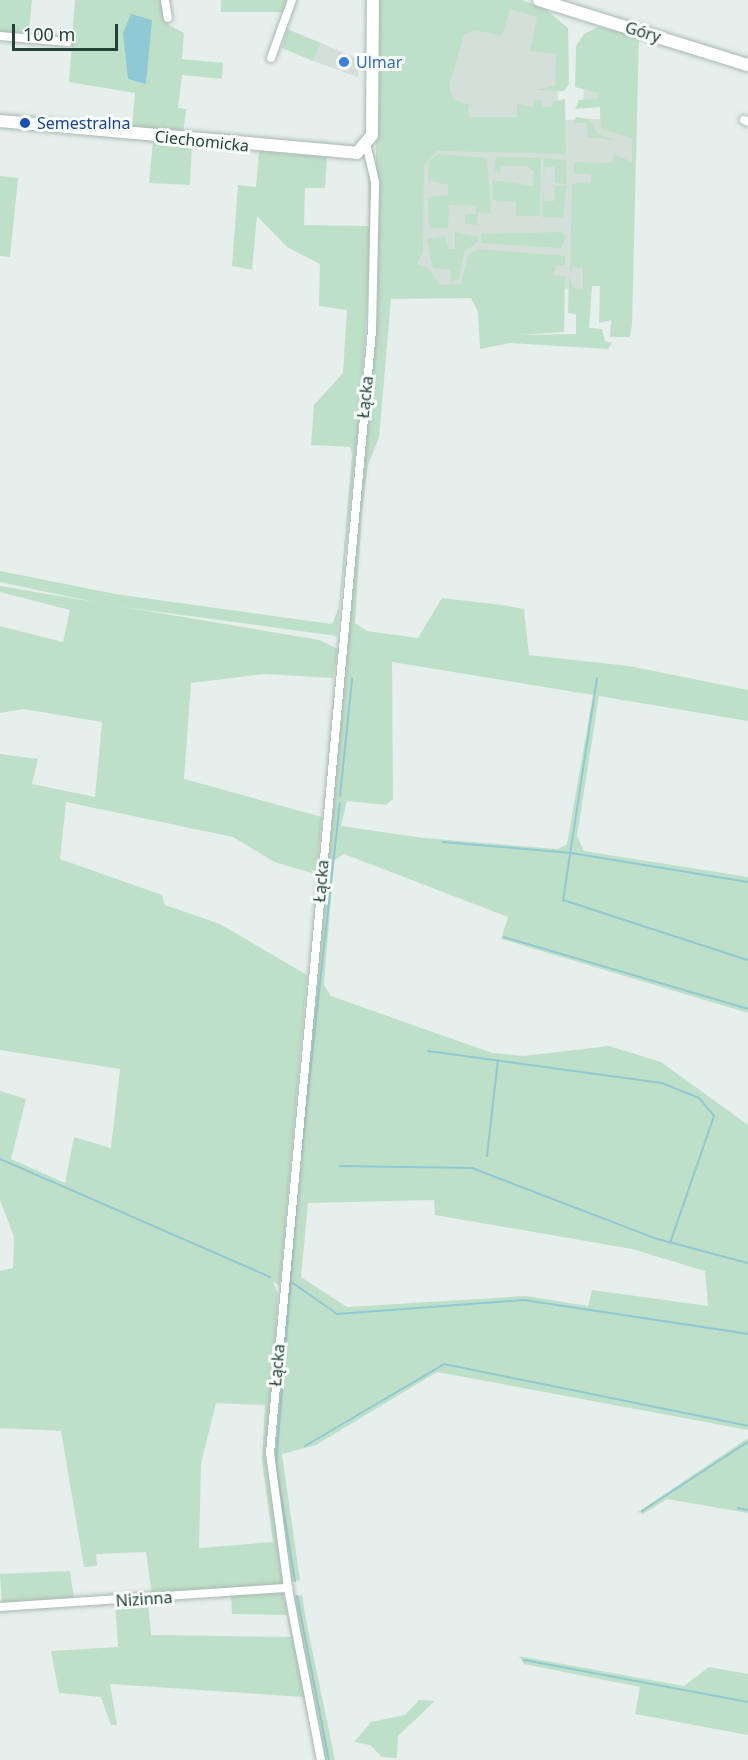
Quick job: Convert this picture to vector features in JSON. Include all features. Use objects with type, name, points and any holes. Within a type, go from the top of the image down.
[{"type":"street","points":[[165,0],[168,18]]},
{"type":"street","points":[[271,58],[292,0]]},
{"type":"street","name":"Łącka","points":[[321,1760],[288,1588],[271,1442],[372,330],[375,190],[366,148],[373,131],[373,0]]},
{"type":"street","name":"Góry","points":[[539,0],[748,64]]},
{"type":"street","points":[[0,36],[68,42]]},
{"type":"street","name":"Ciechomicka","points":[[0,121],[346,155],[366,148]]},
{"type":"street","name":"Nizinna","points":[[0,1607],[288,1588]]},
{"type":"shaded area","points":[[382,0],[494,0],[554,22],[559,120],[600,119],[600,107],[583,106],[586,45],[637,43],[629,336],[612,283],[583,283],[583,289],[385,294]]},
{"type":"shaded area","points":[[321,43],[358,59],[358,77],[313,61]]},
{"type":"green space","points":[[0,0],[32,0],[29,32],[0,34]]},
{"type":"green space","points":[[75,0],[163,0],[169,25],[184,33],[182,59],[223,63],[222,79],[182,75],[178,108],[186,109],[183,134],[132,128],[135,93],[69,82]]},
{"type":"green space","points":[[221,0],[289,0],[286,12],[221,12]]},
{"type":"green space","points":[[376,0],[522,0],[544,8],[568,28],[569,84],[564,91],[535,90],[555,86],[556,54],[530,51],[537,17],[510,9],[502,36],[475,30],[464,35],[449,85],[453,99],[473,106],[468,107],[469,117],[517,117],[517,103],[533,107],[534,100],[542,100],[543,107],[552,107],[553,102],[565,99],[566,154],[437,151],[424,165],[423,251],[417,265],[427,267],[440,285],[461,284],[468,255],[477,249],[565,256],[565,265],[557,265],[553,275],[565,276],[564,332],[520,335],[576,334],[576,314],[568,313],[569,276],[573,288],[583,289],[583,268],[573,267],[570,273],[572,184],[591,182],[591,174],[574,174],[574,162],[612,163],[614,154],[632,162],[632,138],[601,129],[600,107],[575,109],[579,100],[597,99],[597,93],[575,87],[576,46],[584,34],[598,27],[639,36],[630,337],[610,337],[611,320],[599,323],[600,286],[592,286],[589,328],[602,329],[605,341],[612,343],[608,349],[510,343],[480,349],[478,312],[471,298],[391,299],[379,438],[368,465],[362,512],[355,623],[367,631],[418,638],[442,598],[502,605],[524,609],[529,655],[629,666],[748,690],[748,721],[599,696],[577,836],[584,851],[748,877],[748,1013],[501,939],[508,917],[344,854],[334,860],[324,985],[331,996],[492,1053],[524,1056],[609,1046],[661,1062],[748,1125],[748,1430],[437,1372],[316,1445],[282,1454],[300,1580],[290,1582],[273,1476],[274,1428],[376,292]],"holes":[[[392,662],[593,695],[567,844],[558,849],[424,838],[341,826],[347,801],[386,805],[393,799]],[[434,1200],[435,1215],[632,1249],[705,1271],[708,1306],[592,1290],[588,1306],[526,1296],[347,1307],[301,1277],[308,1203]]]},
{"type":"green space","points":[[287,29],[321,43],[313,61],[282,48]]},
{"type":"green space","points":[[576,117],[589,119],[597,133],[614,140],[588,137],[586,123],[574,123]]},
{"type":"green space","points":[[153,142],[192,145],[190,185],[149,183]]},
{"type":"green space","points":[[259,151],[327,157],[325,188],[305,188],[304,225],[369,226],[368,160],[372,175],[370,262],[360,410],[337,636],[108,605],[0,582],[0,571],[115,594],[332,624],[339,607],[352,454],[350,447],[311,445],[314,405],[343,373],[347,310],[319,306],[320,264],[287,247],[257,216],[252,270],[232,266],[238,185],[256,187]]},
{"type":"green space","points":[[438,154],[487,158],[491,214],[478,213],[477,225],[465,224],[465,214],[476,214],[476,206],[449,205],[448,228],[429,228],[428,197],[448,195],[448,185],[428,180],[429,161]]},
{"type":"green space","points":[[496,157],[541,158],[540,216],[516,216],[516,202],[493,200],[492,180],[533,186],[534,171],[527,166],[501,166],[500,173],[495,172]]},
{"type":"green space","points":[[544,158],[566,160],[567,184],[555,183],[555,167],[545,167],[543,183]]},
{"type":"green space","points":[[0,176],[18,178],[10,257],[0,256]]},
{"type":"green space","points":[[543,185],[544,201],[554,201],[555,186],[567,186],[563,217],[542,217]]},
{"type":"green space","points":[[455,232],[478,237],[478,242],[464,252],[459,278],[451,283],[450,270],[433,268],[427,239],[444,236],[449,249],[455,249]]},
{"type":"green space","points":[[561,232],[566,237],[561,248],[481,243],[481,234]]},
{"type":"green space","points":[[0,586],[319,640],[338,649],[333,678],[265,674],[191,683],[184,779],[322,817],[316,874],[274,862],[233,837],[66,802],[60,859],[162,895],[165,905],[220,924],[307,975],[280,1285],[273,1282],[278,1295],[267,1456],[285,1584],[279,1586],[152,1595],[146,1552],[96,1554],[97,1566],[84,1567],[61,1431],[0,1428],[0,1271],[13,1268],[14,1237],[0,1200],[0,1091],[26,1099],[11,1159],[65,1183],[74,1137],[111,1148],[120,1069],[0,1050],[0,754],[38,759],[32,784],[95,797],[102,722],[23,709],[0,713],[0,626],[63,642],[70,610],[0,592]],"holes":[[[216,1403],[265,1405],[262,1461],[273,1542],[199,1548],[201,1463]]]},
{"type":"green space","points":[[748,1438],[748,1513],[667,1499],[643,1514],[638,1512]]},
{"type":"green space","points":[[70,1571],[74,1599],[2,1603],[0,1574]]},
{"type":"green space","points":[[283,1593],[318,1760],[303,1697],[110,1684],[117,1725],[111,1725],[101,1697],[59,1693],[51,1651],[118,1647],[115,1603],[148,1601],[151,1635],[291,1637],[287,1615],[232,1614],[231,1595]]},
{"type":"green space","points":[[302,1595],[335,1760],[325,1760],[292,1596]]},
{"type":"green space","points":[[519,1656],[684,1686],[709,1667],[748,1674],[748,1735],[635,1714],[640,1687],[524,1664]]},
{"type":"green space","points":[[419,1700],[435,1701],[398,1736],[397,1758],[382,1757],[370,1745],[354,1742],[371,1722],[405,1715]]},
{"type":"water","points":[[131,14],[152,20],[146,84],[128,79],[123,33]]},
{"type":"waterway","points":[[597,678],[563,900],[748,960]]},
{"type":"waterway","points":[[340,796],[352,679]]},
{"type":"waterway","points":[[300,1164],[340,803]]},
{"type":"waterway","points":[[443,842],[571,853],[748,882]]},
{"type":"waterway","points":[[504,937],[748,1009]]},
{"type":"waterway","points":[[428,1051],[662,1083],[699,1098],[714,1116],[670,1243]]},
{"type":"waterway","points":[[487,1156],[498,1060]]},
{"type":"waterway","points":[[0,1159],[270,1277]]},
{"type":"waterway","points":[[340,1166],[472,1168],[654,1238],[748,1263]]},
{"type":"waterway","points":[[295,1581],[276,1465],[298,1188]]},
{"type":"waterway","points":[[290,1281],[337,1314],[524,1300],[748,1334]]},
{"type":"waterway","points":[[305,1446],[444,1364],[748,1426]]},
{"type":"waterway","points":[[642,1511],[748,1442]]},
{"type":"waterway","points":[[738,1508],[748,1510]]},
{"type":"waterway","points":[[297,1596],[329,1760]]},
{"type":"waterway","points":[[524,1660],[748,1702]]},
{"type":"place","name":"Ulmar","points":[[344,62]]},
{"type":"place","name":"Semestralna","points":[[25,123]]}]
